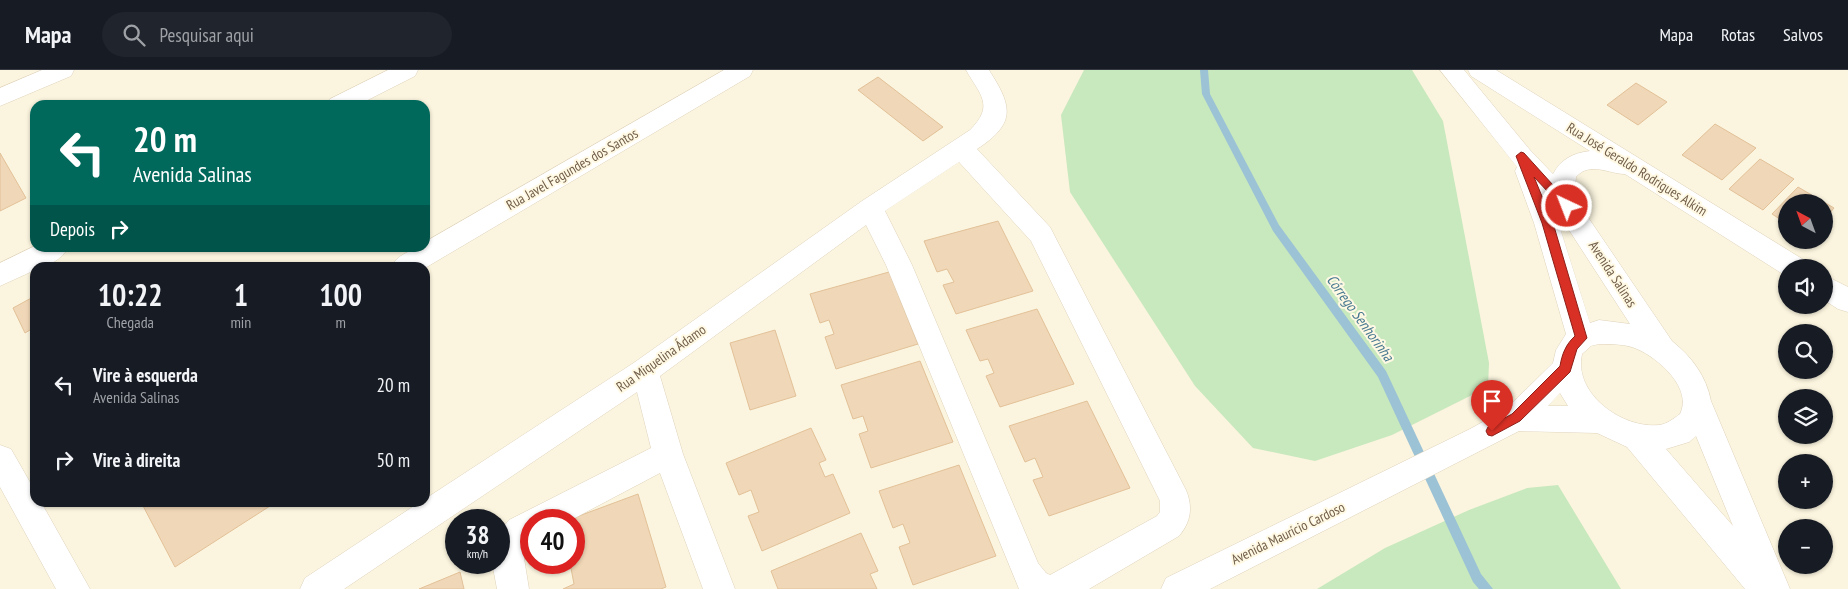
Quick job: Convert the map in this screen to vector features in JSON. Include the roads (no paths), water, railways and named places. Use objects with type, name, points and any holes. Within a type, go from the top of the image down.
[{"type":"street","points":[[0,98],[63,70]]},
{"type":"street","points":[[348,100],[407,70]]},
{"type":"street","name":"Rua Javel Fagundes dos Santos","points":[[413,262],[742,70]]},
{"type":"street","name":"Rua Miquelina Ádamo","points":[[316,589],[645,371],[871,208],[989,127],[996,116],[995,99],[977,70]]},
{"type":"street","name":"Avenida Salinas","points":[[1451,70],[1521,156],[1567,206],[1662,349]]},
{"type":"street","name":"Rua José Geraldo Rodrigues Alkim","points":[[1479,70],[1781,259]]},
{"type":"street","points":[[961,148],[1041,234],[1175,500],[1177,510],[1174,519],[1168,526],[1062,588],[1054,589]]},
{"type":"street","name":"Avenida Salinas","points":[[1521,156],[1548,223],[1582,338]]},
{"type":"street","points":[[1567,206],[1562,187],[1564,175],[1572,166],[1584,160],[1600,159],[1616,162],[1649,175]]},
{"type":"street","points":[[871,208],[903,274],[1027,574],[1036,585],[1046,589]]},
{"type":"street","points":[[0,276],[48,252]]},
{"type":"street","points":[[1833,292],[1848,301]]},
{"type":"street","points":[[1697,402],[1695,416],[1687,428],[1674,436],[1656,438],[1636,436],[1618,430],[1600,420],[1583,404],[1571,386],[1566,368],[1572,346],[1582,338],[1599,332],[1620,332],[1641,338],[1662,349],[1687,374],[1774,589]]},
{"type":"street","points":[[1516,418],[1566,368]]},
{"type":"street","points":[[645,371],[668,454],[719,589]]},
{"type":"street","points":[[1516,418],[1600,420]]},
{"type":"street","name":"Avenida Maurício Cardoso","points":[[1176,589],[1480,438],[1516,418]]},
{"type":"street","points":[[1636,436],[1766,589]]},
{"type":"street","points":[[561,509],[668,454]]},
{"type":"street","points":[[0,458],[27,487]]},
{"type":"street","points":[[36,507],[74,589]]},
{"type":"street","points":[[513,589],[506,560],[506,549],[510,539],[520,532]]},
{"type":"waterway","name":"Córrego Senhorinha","points":[[1204,70],[1206,94],[1276,228],[1382,374],[1477,578],[1487,589]]}]
